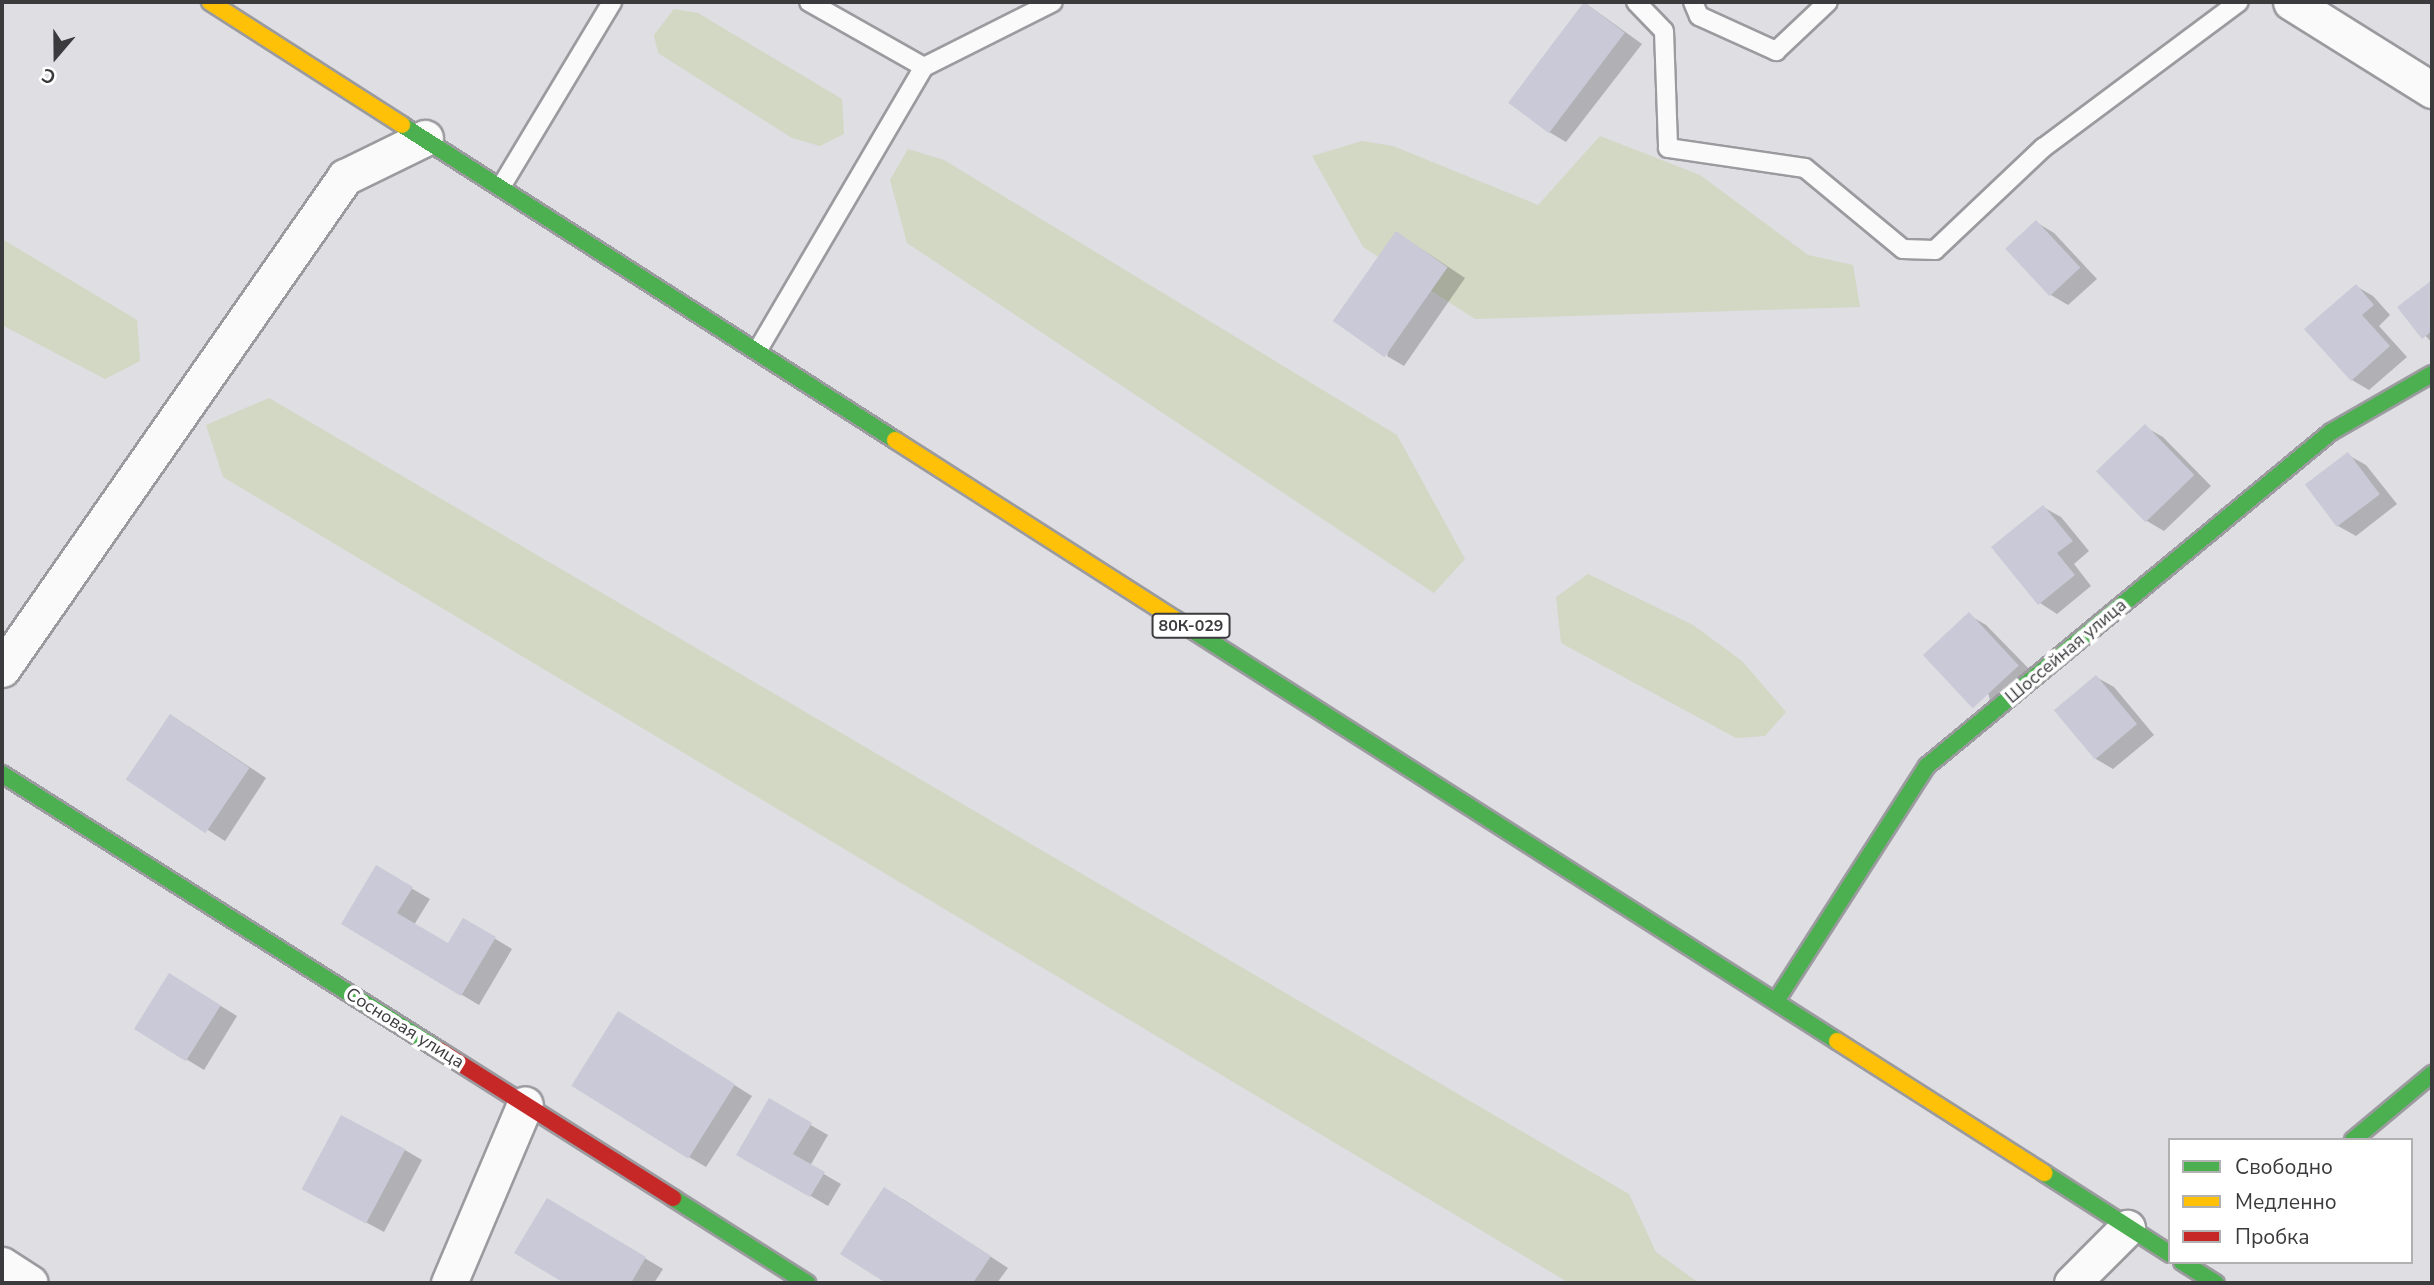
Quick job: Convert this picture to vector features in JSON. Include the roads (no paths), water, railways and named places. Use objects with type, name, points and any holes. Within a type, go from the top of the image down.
[{"type":"main road","name":"80К-029","points":[[210,2],[759,348],[2168,1253]]},
{"type":"main road","name":"Шоссейная улица","points":[[1776,1001],[1927,766],[2331,432],[2432,374]]},
{"type":"main road","name":"Сосновая улица","points":[[2,774],[807,1283]]},
{"type":"main road","points":[[2355,1138],[2432,1074]]},
{"type":"main road","points":[[2185,1264],[2212,1280],[2222,1264]]},
{"type":"street","points":[[2291,2],[2432,90]]},
{"type":"street","points":[[2,668],[345,177],[425,138]]},
{"type":"street","points":[[449,1283],[525,1104]]},
{"type":"street","points":[[2072,1283],[2127,1228]]},
{"type":"street","points":[[2,1265],[30,1283]]},
{"type":"lane","points":[[501,187],[612,2]]},
{"type":"lane","points":[[809,2],[925,67]]},
{"type":"lane","points":[[759,348],[925,67],[1053,2]]},
{"type":"lane","points":[[1636,2],[1664,31],[1668,148],[1805,168],[1903,248],[1935,250],[2043,148],[2239,2]]},
{"type":"lane","points":[[1693,2],[1699,16],[1776,51],[1828,2]]}]
